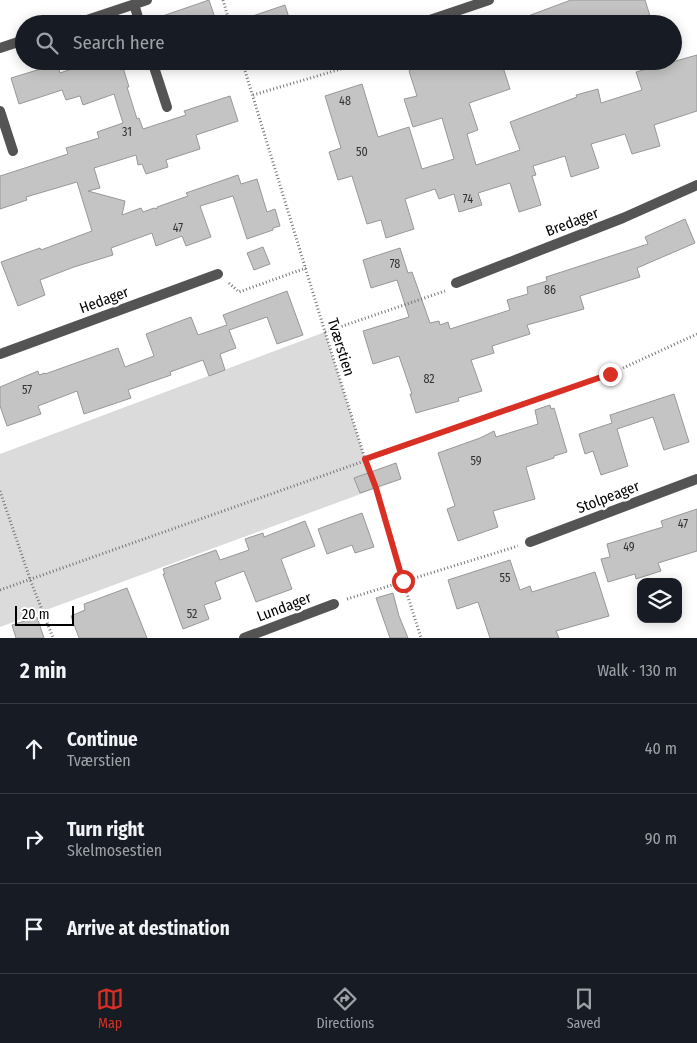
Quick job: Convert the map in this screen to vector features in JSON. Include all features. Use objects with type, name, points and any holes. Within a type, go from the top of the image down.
[{"type":"street","points":[[102,15],[147,0]]},
{"type":"street","points":[[445,15],[489,0]]},
{"type":"street","points":[[134,4],[137,15]]},
{"type":"street","points":[[0,48],[15,43]]},
{"type":"street","points":[[155,70],[166,107]]},
{"type":"street","points":[[0,111],[13,151]]},
{"type":"street","name":"Bredager","points":[[456,283],[623,218],[697,185]]},
{"type":"street","name":"Hedager","points":[[0,354],[218,274]]},
{"type":"street","name":"Stolpeager","points":[[530,542],[697,479]]},
{"type":"street","name":"Lundager","points":[[244,638],[334,604]]},
{"type":"path","points":[[223,0],[227,15]]},
{"type":"path","name":"Tværstien","points":[[245,70],[421,638]]},
{"type":"path","points":[[253,95],[338,70]]},
{"type":"path","points":[[218,274],[239,292],[306,268]]},
{"type":"path","points":[[325,332],[442,294],[456,283]]},
{"type":"path","points":[[0,590],[365,459],[610,374],[697,334]]},
{"type":"path","points":[[0,491],[30,579],[53,638]]},
{"type":"path","points":[[334,604],[530,542]]},
{"type":"shaded area","points":[[325,332],[365,459],[377,488],[0,627],[0,454]]},
{"type":"building","points":[[209,0],[214,15],[166,15]]},
{"type":"building","points":[[571,0],[645,0],[650,15],[531,15]]},
{"type":"building","points":[[285,5],[288,15],[256,15]]},
{"type":"building","points":[[697,55],[697,111],[654,125],[660,146],[632,154],[625,134],[591,144],[599,168],[571,177],[565,156],[533,166],[536,175],[532,176],[541,205],[519,212],[510,183],[478,193],[482,205],[459,212],[454,194],[439,199],[435,189],[405,199],[414,229],[386,238],[381,220],[367,224],[352,176],[338,180],[329,152],[341,148],[325,96],[362,84],[378,137],[409,127],[422,169],[454,159],[442,118],[413,127],[404,99],[417,96],[409,71],[411,70],[504,70],[510,89],[469,103],[478,130],[467,134],[476,165],[520,150],[510,122],[577,97],[576,95],[598,89],[601,103],[642,90],[636,72],[643,70],[682,70],[682,59]]},
{"type":"building","points":[[37,70],[59,70],[60,73],[69,70],[124,70],[137,119],[139,118],[143,129],[186,115],[184,111],[230,96],[238,121],[196,135],[200,149],[166,160],[168,167],[146,174],[142,164],[138,165],[136,155],[94,168],[100,188],[88,191],[125,201],[122,215],[141,208],[143,212],[154,208],[157,209],[157,207],[188,196],[186,193],[238,175],[241,184],[257,179],[267,212],[275,209],[280,226],[247,239],[233,196],[200,206],[211,237],[186,246],[182,236],[156,246],[152,233],[111,248],[113,255],[40,280],[45,295],[18,306],[1,262],[40,248],[41,250],[92,231],[77,182],[26,197],[27,200],[0,209],[0,176],[68,154],[66,148],[99,138],[97,132],[123,123],[114,94],[83,105],[80,96],[66,100],[62,90],[19,104],[11,78]]},
{"type":"building","points":[[685,219],[695,243],[637,268],[640,277],[580,296],[584,309],[527,325],[530,334],[492,346],[494,353],[471,360],[482,391],[458,398],[459,401],[416,413],[410,394],[412,394],[399,356],[373,364],[363,331],[409,317],[397,280],[371,288],[363,260],[400,248],[408,273],[412,272],[430,323],[439,321],[440,325],[448,322],[450,329],[510,310],[507,300],[528,294],[527,287],[547,281],[546,277],[648,244],[645,237]]},
{"type":"building","points":[[263,247],[270,264],[254,270],[247,253]]},
{"type":"building","points":[[287,291],[303,335],[277,344],[267,317],[229,330],[236,348],[220,354],[225,370],[209,376],[203,360],[170,372],[171,375],[128,390],[131,398],[84,414],[77,391],[38,406],[41,414],[7,426],[0,406],[0,387],[38,371],[39,375],[45,374],[118,348],[125,367],[154,356],[146,334],[191,317],[198,335],[227,325],[223,315]]},
{"type":"building","points":[[674,394],[689,442],[664,450],[653,417],[617,429],[628,466],[601,475],[593,451],[585,454],[579,434],[612,423],[610,415]]},
{"type":"building","points":[[550,405],[551,409],[554,408],[567,452],[526,467],[535,499],[493,511],[498,527],[458,541],[447,509],[455,506],[438,453],[494,431],[496,437],[538,424],[535,410]]},
{"type":"building","points":[[396,463],[401,479],[360,493],[354,478]]},
{"type":"building","points":[[697,509],[697,551],[658,563],[661,571],[636,579],[635,574],[608,582],[601,559],[610,557],[607,544],[663,527],[661,521]]},
{"type":"building","points":[[362,513],[374,547],[355,553],[352,545],[327,554],[318,529]]},
{"type":"building","points":[[305,521],[315,546],[281,559],[292,589],[256,602],[244,571],[215,582],[221,599],[204,605],[209,619],[183,629],[163,574],[165,574],[163,569],[216,550],[220,560],[249,550],[245,539],[263,533],[264,537]]},
{"type":"building","points":[[510,560],[520,590],[530,586],[532,592],[595,572],[609,616],[556,631],[559,638],[490,638],[478,602],[457,609],[448,580]]},
{"type":"building","points":[[127,588],[147,638],[79,638],[71,616],[85,610],[84,604]]},
{"type":"building","points":[[393,593],[399,616],[408,638],[390,638],[376,598]]},
{"type":"building","points":[[37,617],[44,638],[16,638],[12,625]]},
{"type":"route","points":[[403,581],[376,488],[365,459],[610,374]]}]
